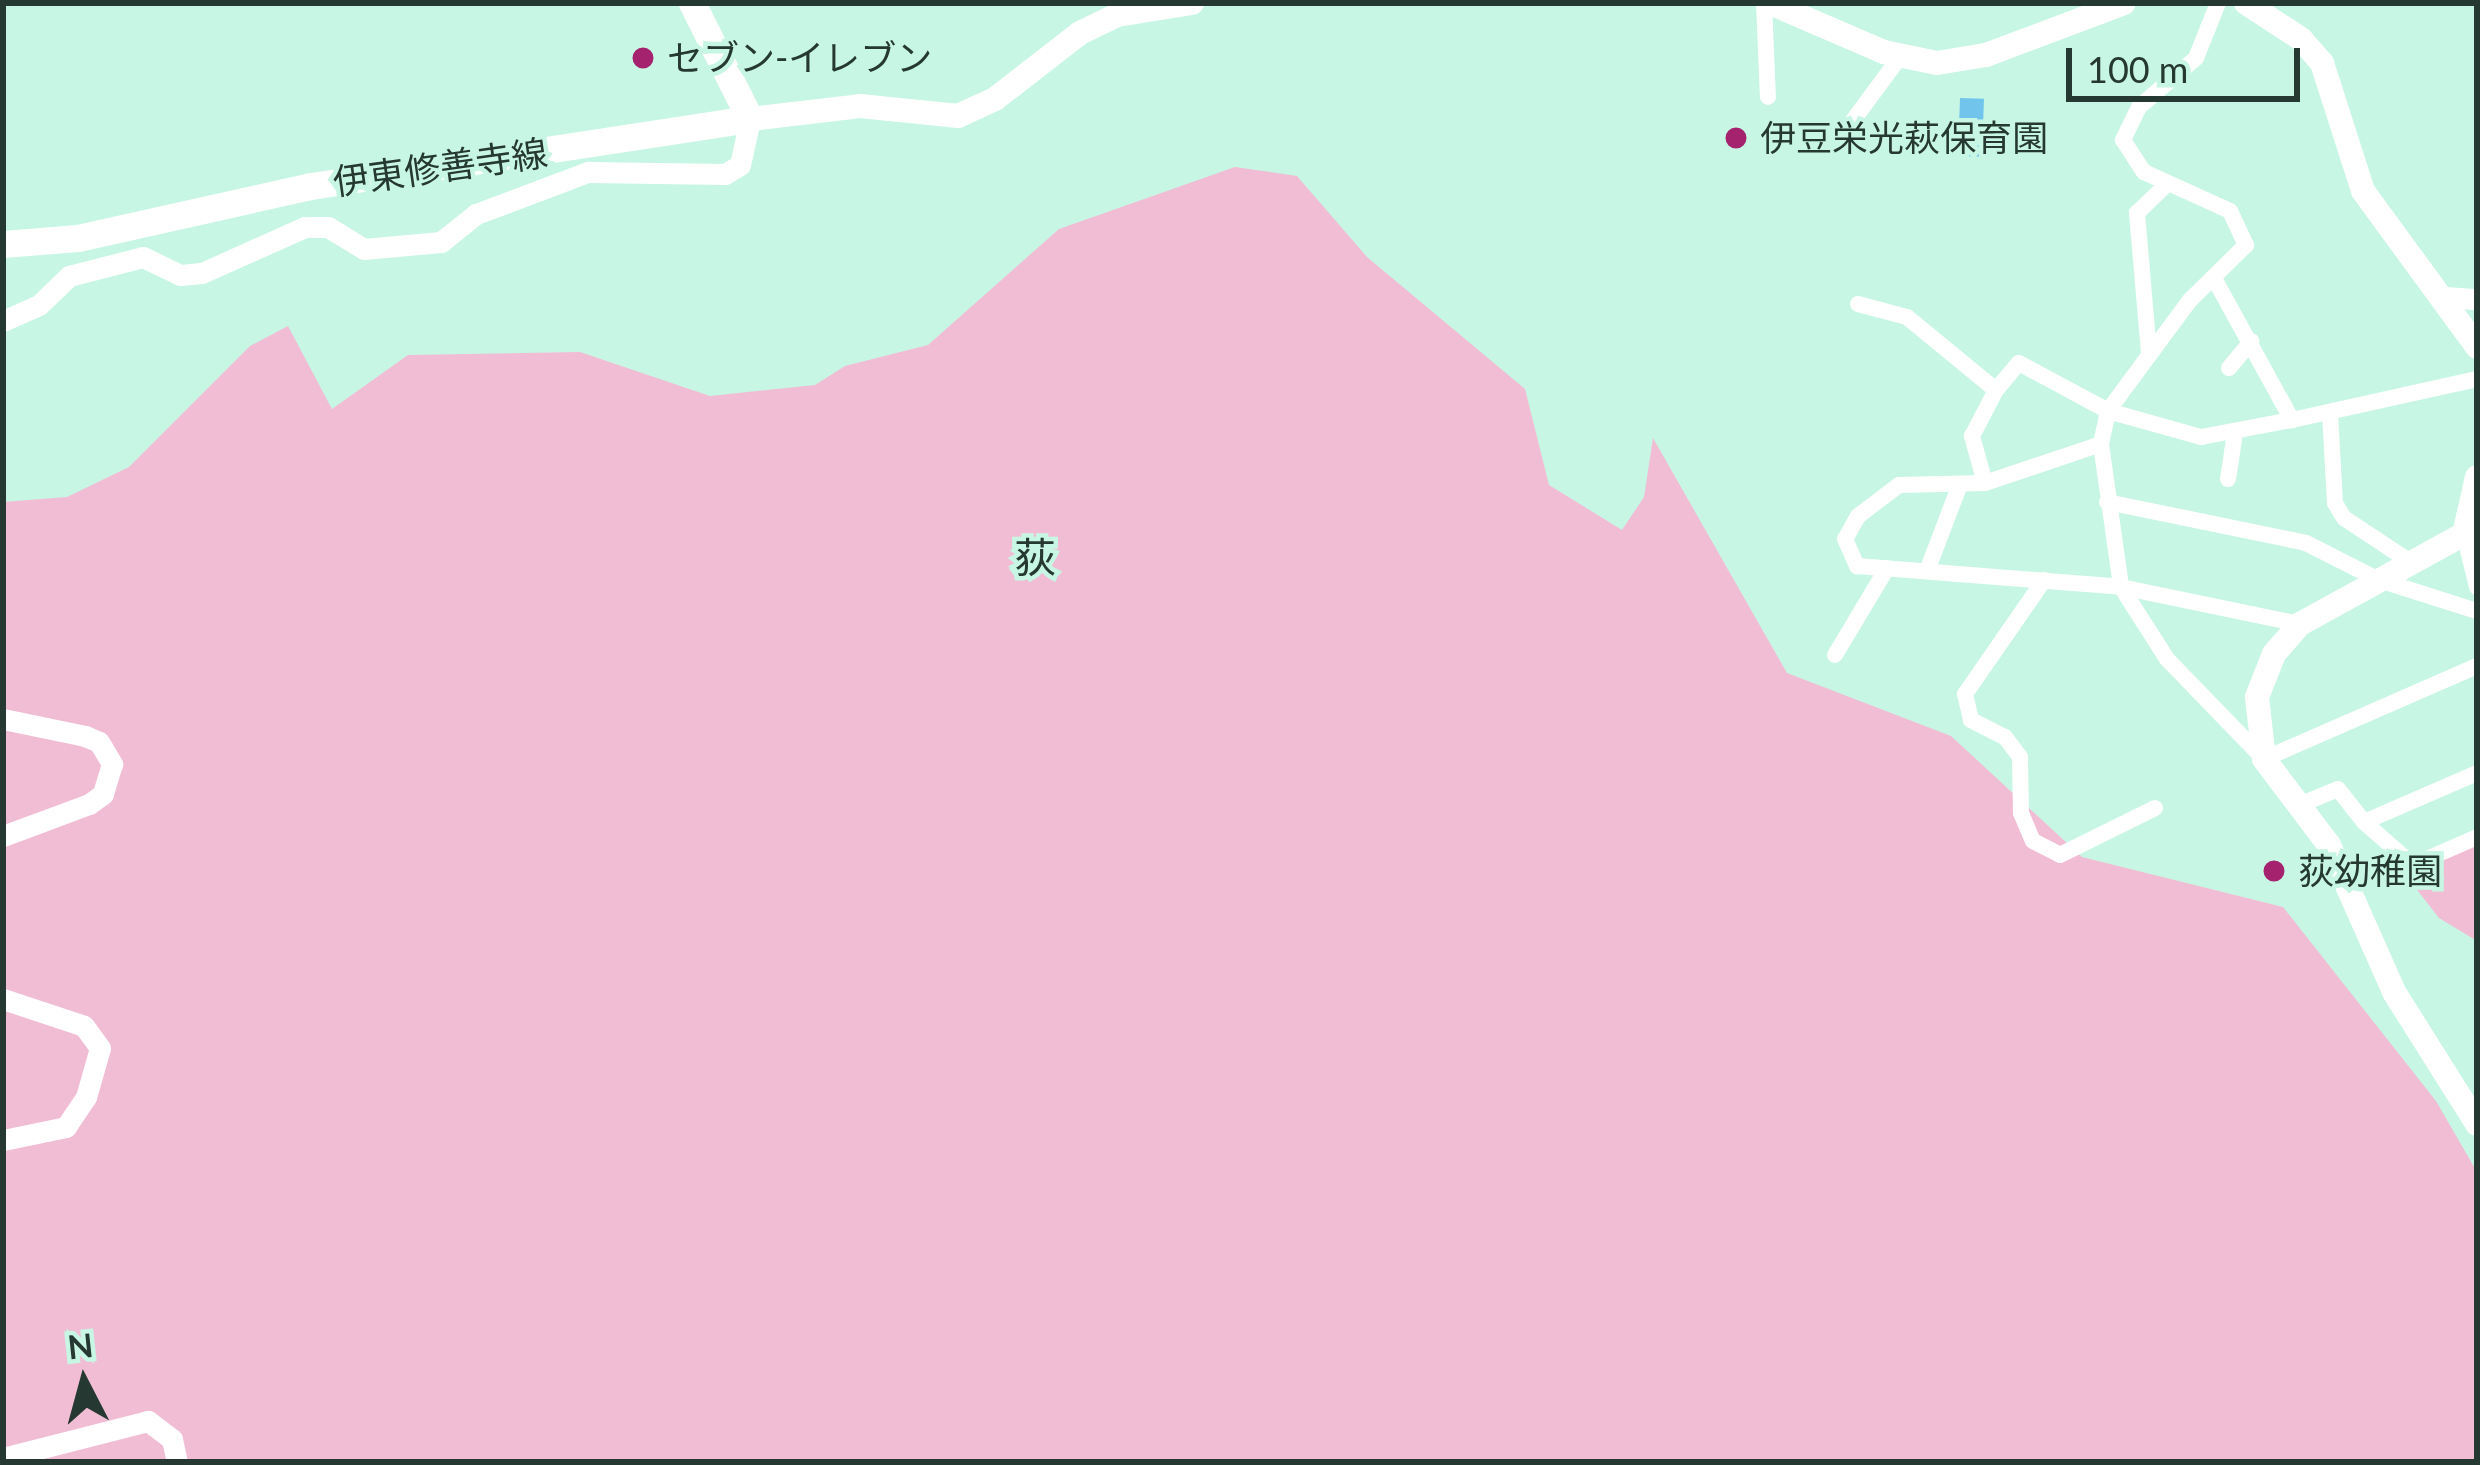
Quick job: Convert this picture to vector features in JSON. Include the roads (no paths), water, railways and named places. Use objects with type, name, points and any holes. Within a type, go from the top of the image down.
[{"type":"main road","points":[[692,3],[750,119],[860,106],[958,116],[994,99],[1080,33],[1137,7],[1192,3]]},
{"type":"main road","points":[[1767,3],[1900,56],[1937,63],[1986,55],[2124,3]]},
{"type":"main road","points":[[2246,3],[2302,39],[2322,63],[2363,191],[2477,347]]},
{"type":"main road","name":"伊東修善寺線","points":[[3,244],[78,238],[311,186],[750,119]]},
{"type":"main road","points":[[2477,477],[2464,534],[2300,624],[2274,654],[2258,697],[2264,758],[2330,845],[2394,992],[2477,1124]]},
{"type":"street","points":[[1767,3],[1768,97]]},
{"type":"street","points":[[2218,3],[2196,58],[2139,106],[2123,140],[2130,161],[2167,184],[2213,200],[2240,222],[2243,254],[2150,354],[2108,411],[2101,444],[2121,586],[2167,659],[2264,758],[2477,666]]},
{"type":"street","points":[[1840,138],[1900,56]]},
{"type":"street","points":[[3,320],[39,305],[69,276],[143,257],[180,275],[202,273],[305,227],[328,227],[364,249],[441,242],[476,214],[588,172],[725,174],[740,165],[750,119]]},
{"type":"street","points":[[2150,354],[2137,213],[2167,184]]},
{"type":"street","points":[[2215,280],[2292,420]]},
{"type":"street","points":[[2444,297],[2477,299]]},
{"type":"street","points":[[1858,304],[1907,317],[1996,390]]},
{"type":"street","points":[[2229,368],[2252,341]]},
{"type":"street","points":[[1984,483],[1972,436],[1996,390],[2019,364],[2108,411],[2201,436],[2235,433],[2477,379]]},
{"type":"street","points":[[2330,412],[2335,503],[2344,518],[2412,563]]},
{"type":"street","points":[[2228,479],[2235,433]]},
{"type":"street","points":[[2101,444],[1984,483],[1899,485],[1858,516],[1845,539],[1857,566],[2121,586],[2300,624]]},
{"type":"street","points":[[1927,571],[1960,484]]},
{"type":"street","points":[[2107,502],[2306,544],[2379,580],[2477,611]]},
{"type":"street","points":[[2464,534],[2477,586]]},
{"type":"street","points":[[1835,655],[1887,568]]},
{"type":"street","points":[[2044,580],[1965,694],[1971,720],[2005,737],[2020,757],[2027,827],[2033,841],[2060,855],[2155,808]]},
{"type":"street","points":[[3,719],[85,736],[112,764],[103,794],[3,836]]},
{"type":"street","points":[[2364,822],[2476,776]]},
{"type":"street","points":[[2297,806],[2338,789],[2364,822],[2414,865],[2477,837]]},
{"type":"street","points":[[3,999],[84,1026],[100,1048],[74,1120],[3,1140]]},
{"type":"street","points":[[3,1458],[148,1421],[172,1438],[177,1462]]},
{"type":"water","points":[[1960,98],[1984,99],[1982,157],[1958,156]]},
{"type":"place","name":"セブン-イレブン","points":[[643,58]]},
{"type":"place","name":"伊豆栄光萩保育園","points":[[1736,138]]},
{"type":"place","name":"荻幼稚園","points":[[2274,871]]},
{"type":"district","name":"荻","points":[[1035,557]]}]
